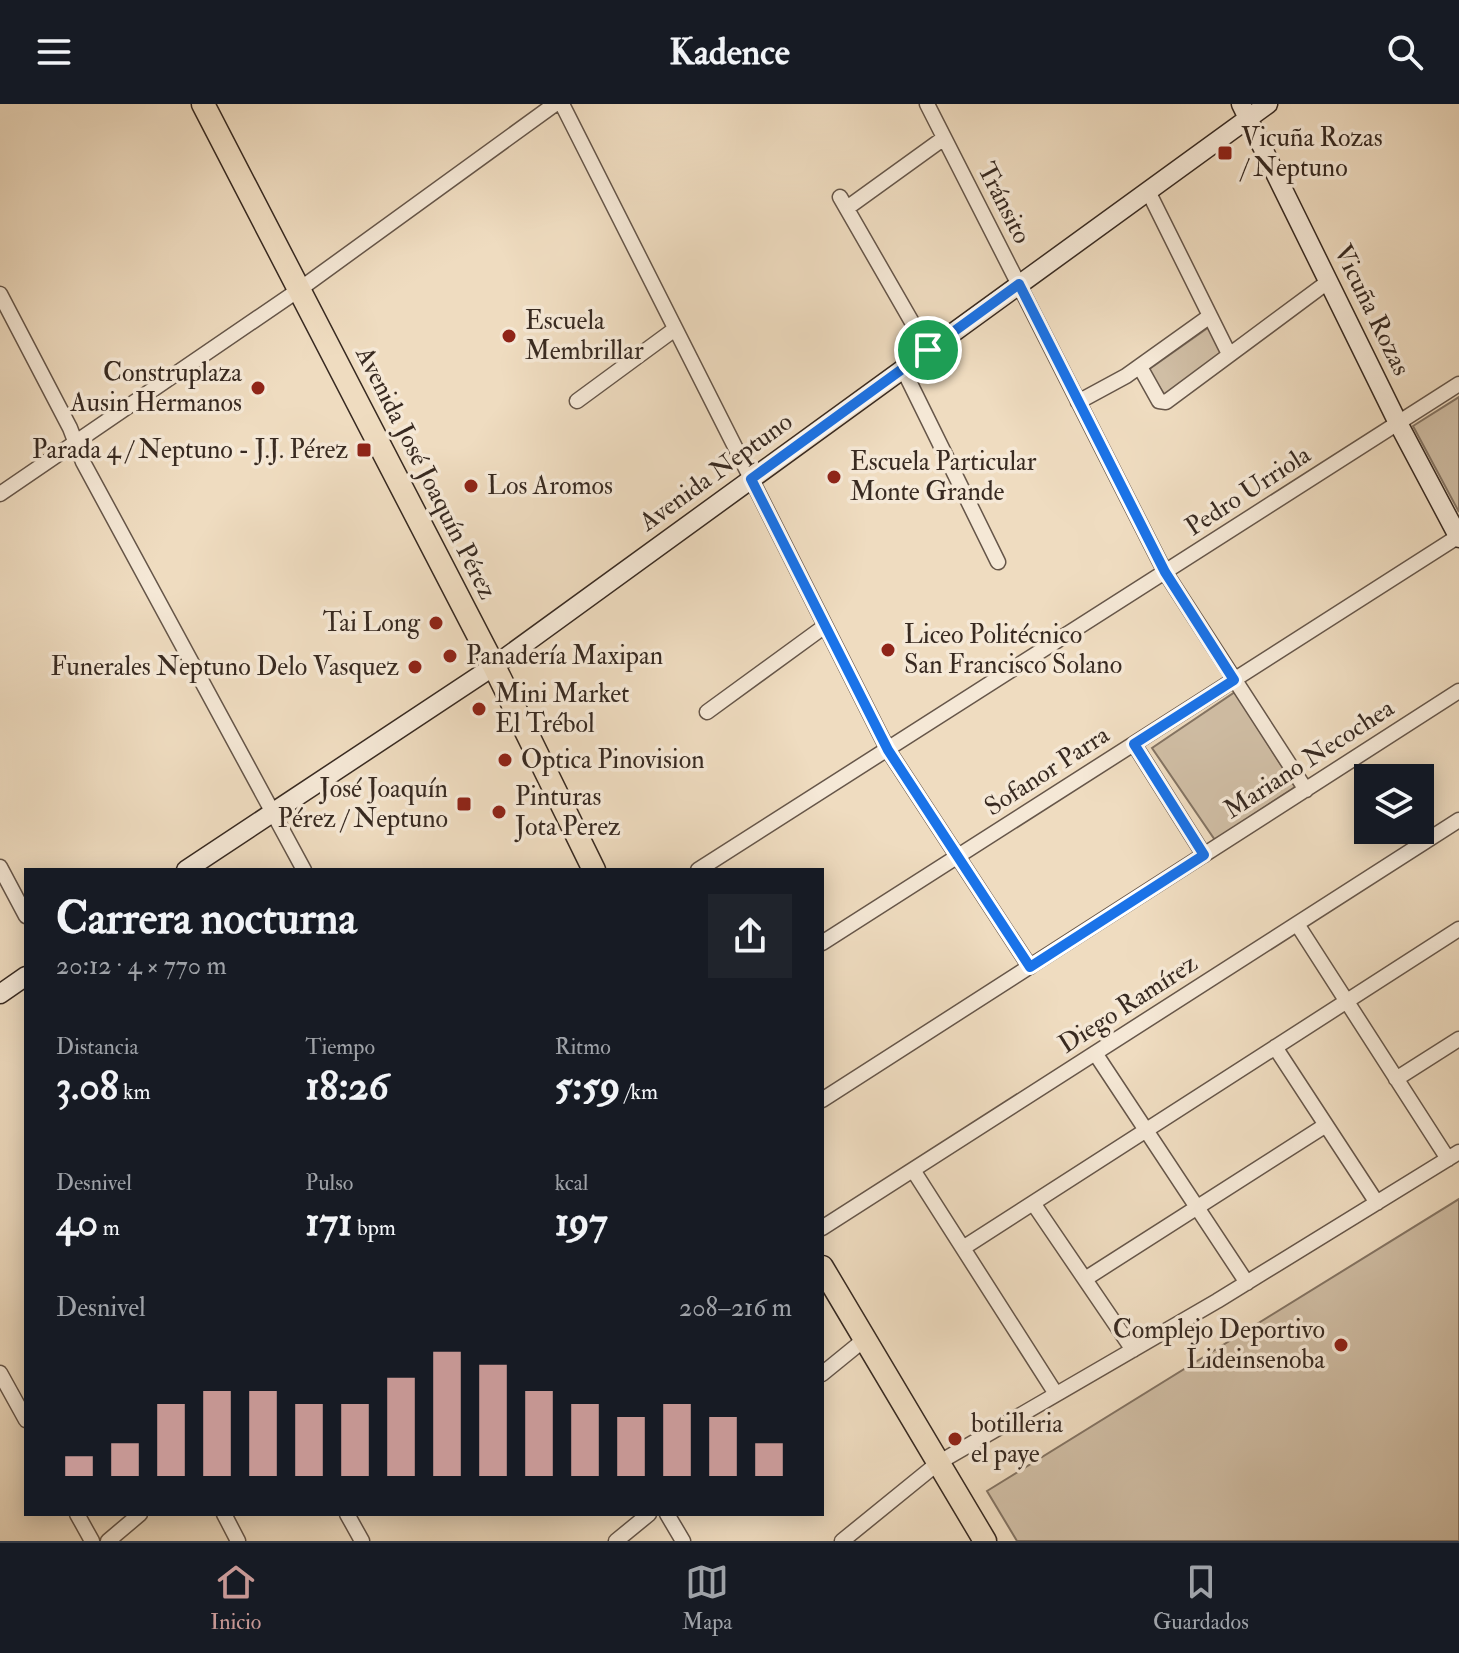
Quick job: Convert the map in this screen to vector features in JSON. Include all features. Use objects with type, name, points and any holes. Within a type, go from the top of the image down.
[{"type":"main road","name":"Avenida José Joaquín Pérez","points":[[203,104],[494,666],[593,868]]},
{"type":"main road","name":"Avenida Neptuno","points":[[189,868],[494,666],[1148,191],[1245,111],[1268,104]]},
{"type":"main road","name":"Vicuña Rozas","points":[[1245,111],[1398,423],[1459,537]]},
{"type":"main road","points":[[0,994],[24,977]]},
{"type":"main road","points":[[824,1270],[985,1541]]},
{"type":"street","points":[[0,494],[300,289],[555,104]]},
{"type":"street","points":[[562,104],[888,750],[1030,967]]},
{"type":"street","name":"Tránsito","points":[[927,104],[1165,572],[1306,790]]},
{"type":"street","points":[[928,350],[844,203],[944,138]]},
{"type":"street","points":[[1148,191],[1229,354]]},
{"type":"street","points":[[1140,367],[1159,401],[1166,402],[1329,281]]},
{"type":"street","points":[[0,294],[76,444],[303,868]]},
{"type":"street","points":[[1078,402],[1140,367],[1210,316]]},
{"type":"street","points":[[577,401],[675,329]]},
{"type":"street","points":[[903,369],[998,562]]},
{"type":"street","name":"Pedro Urriola","points":[[701,868],[1459,384]]},
{"type":"street","name":"Sofanor Parra","points":[[824,942],[1459,537]]},
{"type":"street","points":[[707,712],[825,626]]},
{"type":"street","name":"Mariano Necochea","points":[[824,1099],[1459,691]]},
{"type":"street","points":[[1134,744],[1204,855]]},
{"type":"street","name":"Diego Ramírez","points":[[824,1227],[1459,820]]},
{"type":"street","points":[[0,867],[24,912]]},
{"type":"street","points":[[842,1541],[938,1463],[1247,1283],[1453,1155],[1396,1079],[1297,924]]},
{"type":"street","points":[[963,1248],[1459,929]]},
{"type":"street","points":[[1396,1079],[1459,1039]]},
{"type":"street","points":[[1275,1047],[1377,1203]]},
{"type":"street","points":[[1095,1053],[1247,1283]]},
{"type":"street","points":[[1085,1279],[1326,1125]]},
{"type":"street","points":[[913,1170],[1056,1394]]},
{"type":"street","points":[[1033,1203],[1133,1350]]},
{"type":"street","points":[[824,1372],[865,1339]]},
{"type":"street","points":[[0,1373],[24,1416]]},
{"type":"street","points":[[78,1516],[92,1541]]},
{"type":"street","points":[[108,1541],[138,1516]]},
{"type":"street","points":[[225,1516],[238,1541]]},
{"type":"street","points":[[348,1516],[362,1541]]},
{"type":"street","points":[[616,1541],[647,1516]]},
{"type":"street","points":[[668,1516],[683,1541]]},
{"type":"shaded area","points":[[1209,327],[1224,354],[1166,397],[1148,370]]},
{"type":"shaded area","points":[[1459,397],[1459,512],[1413,426]]},
{"type":"shaded area","points":[[1235,692],[1295,787],[1215,840],[1152,748]]},
{"type":"shaded area","name":"Complejo Deportivo Lideinsenoba","points":[[1459,1199],[1459,1541],[1017,1541],[987,1491]]},
{"type":"place","name":"Vicuña Rozas / Neptuno","points":[[1225,153]]},
{"type":"place","name":"Escuela Membrillar","points":[[509,336]]},
{"type":"place","name":"Construplaza Ausin Hermanos","points":[[258,388]]},
{"type":"place","name":"Parada 4 / Neptuno - J.J. Pérez","points":[[364,450]]},
{"type":"place","name":"Escuela Particular Monte Grande","points":[[834,477]]},
{"type":"place","name":"Los Aromos","points":[[471,486]]},
{"type":"place","name":"Tai Long","points":[[436,623]]},
{"type":"place","name":"Liceo Politécnico San Francisco Solano","points":[[888,650]]},
{"type":"place","name":"Panadería Maxipan","points":[[450,656]]},
{"type":"place","name":"Funerales Neptuno Delo Vasquez","points":[[415,667]]},
{"type":"place","name":"Mini Market El Trébol","points":[[479,709]]},
{"type":"place","name":"Optica Pinovision","points":[[505,760]]},
{"type":"place","name":"José Joaquín Pérez / Neptuno","points":[[464,804]]},
{"type":"place","name":"Pinturas Jota Perez","points":[[499,812]]},
{"type":"place","name":"Complejo Deportivo Lideinsenoba","points":[[1341,1345]]},
{"type":"place","name":"botilleria el paye","points":[[955,1439]]},
{"type":"route","points":[[1019,284],[1165,572],[1234,680],[1134,744],[1204,855],[1030,967],[888,750],[751,479],[928,350],[1019,284]]}]
